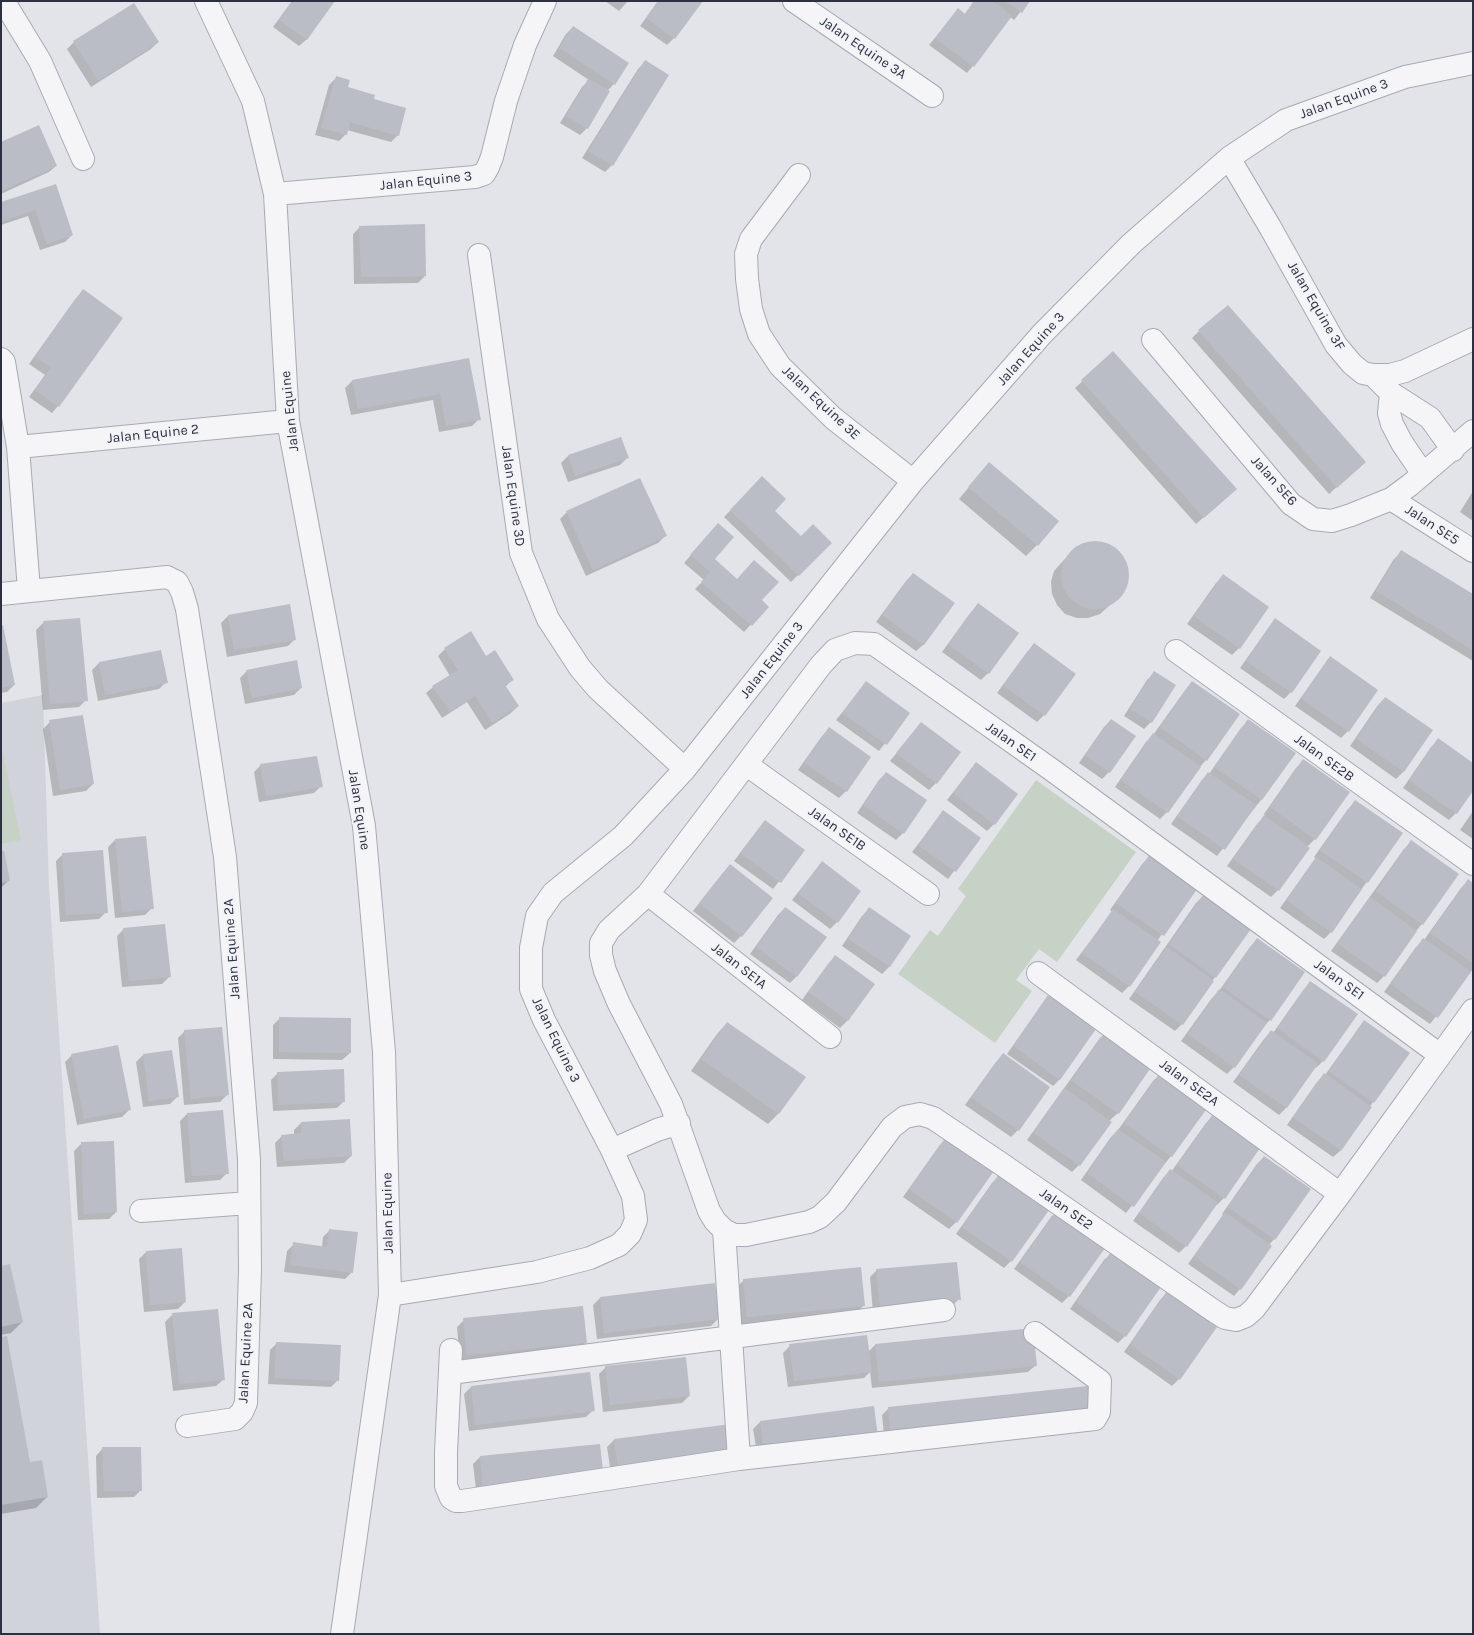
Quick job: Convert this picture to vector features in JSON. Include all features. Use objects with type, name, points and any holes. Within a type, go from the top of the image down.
[{"type":"street","points":[[2,1],[40,61],[82,159]]},
{"type":"street","name":"Jalan Equine","points":[[206,1],[253,101],[275,194],[288,421],[364,826],[384,1052],[390,1295],[342,1634]]},
{"type":"street","name":"Jalan Equine 3","points":[[275,194],[475,177],[484,174],[492,157],[506,101],[522,54],[545,1]]},
{"type":"street","name":"Jalan Equine 3A","points":[[794,1],[932,96]]},
{"type":"street","name":"Jalan Equine 3","points":[[390,1295],[537,1272],[590,1258],[619,1245],[630,1234],[636,1220],[636,1207],[633,1196],[612,1150],[544,1020],[531,988],[531,948],[537,916],[553,893],[623,836],[686,769],[913,481],[1042,334],[1131,244],[1229,158],[1286,120],[1405,77],[1473,64]]},
{"type":"street","name":"Jalan Equine 3F","points":[[1229,158],[1336,345],[1352,364],[1363,373],[1373,375],[1391,393],[1430,418],[1453,450]]},
{"type":"street","name":"Jalan Equine 3E","points":[[799,175],[751,239],[746,254],[751,309],[759,334],[780,366],[833,418],[913,481]]},
{"type":"street","name":"Jalan Equine 3D","points":[[479,256],[521,553],[548,618],[580,668],[598,689],[686,769]]},
{"type":"street","points":[[1373,375],[1390,375],[1405,371],[1473,339]]},
{"type":"street","name":"Jalan SE6","points":[[1153,340],[1291,504],[1313,519],[1332,521],[1391,499],[1453,450],[1473,431]]},
{"type":"street","points":[[1,359],[4,362],[18,448],[29,590],[1,594]]},
{"type":"street","points":[[1391,393],[1389,413],[1392,424],[1402,443],[1423,474]]},
{"type":"street","name":"Jalan Equine 2","points":[[18,448],[288,421]]},
{"type":"street","name":"Jalan SE5","points":[[1391,499],[1473,551]]},
{"type":"street","name":"Jalan Equine 2A","points":[[29,590],[167,577],[177,582],[182,592],[186,609],[225,857],[249,1159],[250,1269],[246,1403],[242,1412],[235,1419],[187,1426]]},
{"type":"street","name":"Jalan SE1","points":[[679,1123],[619,1004],[601,955],[601,944],[609,930],[643,899],[821,664],[835,650],[855,643],[874,644],[1068,782],[1440,1055]]},
{"type":"street","name":"Jalan SE2B","points":[[1176,651],[1473,864]]},
{"type":"street","name":"Jalan SE1B","points":[[746,765],[928,894]]},
{"type":"street","name":"Jalan SE1A","points":[[643,899],[830,1037]]},
{"type":"street","name":"Jalan SE2A","points":[[1038,973],[1340,1194]]},
{"type":"street","points":[[1440,1055],[1473,1010]]},
{"type":"street","name":"Jalan SE2","points":[[724,1230],[734,1235],[746,1235],[808,1222],[820,1217],[836,1202],[892,1127],[905,1117],[920,1114],[933,1118],[1214,1311],[1225,1318],[1236,1320],[1246,1316],[1254,1309],[1440,1055]]},
{"type":"street","points":[[612,1150],[657,1130],[679,1123],[709,1211],[715,1222],[724,1230],[739,1459]]},
{"type":"street","points":[[141,1211],[249,1203]]},
{"type":"street","points":[[450,1373],[944,1310]]},
{"type":"street","points":[[451,1350],[446,1486],[451,1498],[456,1501],[462,1501],[739,1459],[1095,1419],[1099,1412],[1100,1382],[1036,1333]]},
{"type":"shaded area","points":[[43,695],[49,887],[100,1634],[1,1634],[1,703]]},
{"type":"green space","points":[[1,745],[21,840],[1,844]]},
{"type":"green space","points":[[1036,780],[1136,852],[1057,962],[1039,949],[1016,980],[1032,991],[995,1043],[898,974],[930,930],[938,936],[966,896],[958,889]]},
{"type":"building","points":[[292,1],[335,1],[307,40],[279,20]]},
{"type":"building","points":[[658,1],[703,1],[675,39],[646,18]]},
{"type":"building","points":[[975,1],[993,1],[1012,16],[974,67],[935,38],[958,8],[965,14]]},
{"type":"building","points":[[1005,1],[1030,1],[1022,13]]},
{"type":"building","points":[[134,3],[159,42],[98,81],[73,41]]},
{"type":"building","points":[[573,26],[629,63],[615,85],[559,48]]},
{"type":"building","points":[[645,60],[669,75],[613,166],[588,151]]},
{"type":"building","points":[[336,76],[350,80],[348,87],[375,95],[374,99],[406,108],[399,136],[350,122],[347,135],[321,128]]},
{"type":"building","points":[[588,79],[610,91],[588,129],[566,116]]},
{"type":"building","points":[[39,125],[57,166],[1,191],[1,142]]},
{"type":"building","points":[[56,184],[73,235],[47,244],[35,210],[1,222],[1,202]]},
{"type":"building","points":[[425,224],[426,276],[361,277],[359,226]]},
{"type":"building","points":[[83,289],[123,318],[59,407],[35,390],[51,368],[35,357]]},
{"type":"building","points":[[1228,305],[1366,462],[1337,488],[1198,330]]},
{"type":"building","points":[[1113,351],[1237,489],[1204,518],[1081,380]]},
{"type":"building","points":[[469,358],[481,420],[446,426],[440,394],[358,409],[352,380]]},
{"type":"building","points":[[621,437],[629,458],[575,476],[568,455]]},
{"type":"building","points":[[989,462],[1059,521],[1038,546],[968,487]]},
{"type":"building","points":[[762,476],[786,499],[775,511],[801,536],[813,524],[832,543],[799,576],[730,510]]},
{"type":"building","points":[[640,478],[667,536],[593,570],[566,511]]},
{"type":"building","points":[[718,523],[734,537],[715,559],[737,579],[754,560],[779,582],[762,600],[769,607],[752,626],[701,582],[710,572],[690,555]]},
{"type":"building","points":[[1095,541],[1108,544],[1119,551],[1126,562],[1129,575],[1126,588],[1119,599],[1108,606],[1095,609],[1082,606],[1071,599],[1064,588],[1061,575],[1064,562],[1071,551],[1082,544]]},
{"type":"building","points":[[1401,550],[1473,594],[1473,650],[1376,591]]},
{"type":"building","points":[[913,573],[955,603],[924,645],[882,615]]},
{"type":"building","points":[[1223,574],[1269,607],[1240,649],[1194,616]]},
{"type":"building","points":[[978,603],[1019,633],[989,674],[948,644]]},
{"type":"building","points":[[290,604],[296,640],[234,650],[228,615]]},
{"type":"building","points":[[80,618],[88,701],[50,704],[43,621]]},
{"type":"building","points":[[1275,618],[1321,651],[1292,693],[1246,661]]},
{"type":"building","points":[[3,625],[15,685],[1,688],[1,626]]},
{"type":"building","points":[[471,631],[486,656],[495,650],[514,680],[505,685],[519,706],[492,723],[475,696],[450,712],[432,686],[458,670],[444,648]]},
{"type":"building","points":[[1034,643],[1076,674],[1045,716],[1003,685]]},
{"type":"building","points":[[161,650],[168,683],[105,695],[99,662]]},
{"type":"building","points":[[1330,656],[1378,690],[1349,732],[1301,698]]},
{"type":"building","points":[[297,660],[302,688],[252,698],[246,670]]},
{"type":"building","points":[[1154,671],[1176,685],[1152,723],[1130,709]]},
{"type":"building","points":[[866,681],[910,713],[887,745],[842,713]]},
{"type":"building","points":[[1192,681],[1240,714],[1207,761],[1160,727]]},
{"type":"building","points":[[1385,697],[1433,730],[1404,772],[1356,739]]},
{"type":"building","points":[[83,715],[94,784],[60,790],[49,720]]},
{"type":"building","points":[[1111,719],[1136,736],[1110,773],[1085,755]]},
{"type":"building","points":[[1248,719],[1296,753],[1262,800],[1214,767]]},
{"type":"building","points":[[921,722],[961,752],[937,784],[896,753]]},
{"type":"building","points":[[829,727],[871,757],[847,792],[804,763]]},
{"type":"building","points":[[1153,733],[1201,767],[1168,813],[1121,780]]},
{"type":"building","points":[[1438,738],[1473,763],[1473,791],[1457,814],[1409,780]]},
{"type":"building","points":[[317,756],[323,787],[266,796],[260,764]]},
{"type":"building","points":[[1303,759],[1350,792],[1316,840],[1270,807]]},
{"type":"building","points":[[976,762],[1018,794],[995,825],[953,793]]},
{"type":"building","points":[[886,772],[927,800],[904,834],[863,805]]},
{"type":"building","points":[[1208,772],[1256,805],[1225,850],[1177,816]]},
{"type":"building","points":[[1355,800],[1403,833],[1368,883],[1320,850]]},
{"type":"building","points":[[943,810],[981,838],[956,872],[918,845]]},
{"type":"building","points":[[1264,815],[1310,848],[1279,891],[1233,859]]},
{"type":"building","points":[[765,820],[805,850],[781,883],[740,853]]},
{"type":"building","points":[[146,836],[154,909],[122,912],[115,839]]},
{"type":"building","points":[[1411,840],[1459,874],[1423,925],[1376,891]]},
{"type":"building","points":[[103,850],[108,913],[66,915],[62,853]]},
{"type":"building","points":[[1,851],[4,851],[10,881],[1,883]]},
{"type":"building","points":[[1150,854],[1198,888],[1164,936],[1116,903]]},
{"type":"building","points":[[1316,857],[1362,889],[1332,933],[1286,900]]},
{"type":"building","points":[[822,861],[861,891],[838,923],[798,893]]},
{"type":"building","points":[[730,864],[773,898],[742,937],[699,903]]},
{"type":"building","points":[[1468,879],[1473,883],[1473,963],[1430,933]]},
{"type":"building","points":[[1203,895],[1251,929],[1216,978],[1169,944]]},
{"type":"building","points":[[1370,897],[1417,931],[1385,977],[1337,943]]},
{"type":"building","points":[[785,907],[827,937],[797,977],[756,947]]},
{"type":"building","points":[[869,907],[911,936],[890,967],[848,939]]},
{"type":"building","points":[[1113,909],[1161,942],[1130,987],[1082,953]]},
{"type":"building","points":[[165,924],[171,977],[129,981],[123,928]]},
{"type":"building","points":[[1257,938],[1305,972],[1271,1021],[1223,987]]},
{"type":"building","points":[[1423,938],[1471,972],[1438,1018],[1391,984]]},
{"type":"building","points":[[1167,947],[1214,981],[1183,1025],[1135,992]]},
{"type":"building","points":[[835,955],[875,984],[848,1021],[808,992]]},
{"type":"building","points":[[1310,981],[1358,1014],[1324,1062],[1277,1028]]},
{"type":"building","points":[[1219,989],[1267,1023],[1235,1068],[1188,1034]]},
{"type":"building","points":[[1048,995],[1096,1029],[1060,1080],[1013,1046]]},
{"type":"building","points":[[279,1017],[351,1018],[351,1053],[279,1052]]},
{"type":"building","points":[[1364,1020],[1410,1053],[1374,1103],[1329,1071]]},
{"type":"building","points":[[727,1022],[806,1077],[779,1114],[701,1059]]},
{"type":"building","points":[[222,1027],[229,1095],[191,1099],[184,1030]]},
{"type":"building","points":[[1107,1030],[1154,1063],[1119,1114],[1071,1080]]},
{"type":"building","points":[[1271,1030],[1318,1064],[1287,1108],[1239,1075]]},
{"type":"building","points":[[118,1045],[131,1110],[84,1119],[71,1054]]},
{"type":"building","points":[[172,1050],[179,1097],[149,1101],[143,1054]]},
{"type":"building","points":[[1003,1053],[1050,1087],[1019,1131],[971,1097]]},
{"type":"building","points":[[344,1069],[345,1102],[279,1105],[277,1072]]},
{"type":"building","points":[[1160,1073],[1208,1107],[1172,1157],[1124,1123]]},
{"type":"building","points":[[1324,1073],[1372,1107],[1341,1151],[1293,1117]]},
{"type":"building","points":[[1064,1088],[1112,1122],[1080,1166],[1033,1132]]},
{"type":"building","points":[[223,1110],[229,1174],[192,1176],[187,1113]]},
{"type":"building","points":[[1213,1114],[1260,1148],[1225,1199],[1177,1165]]},
{"type":"building","points":[[350,1119],[352,1156],[284,1161],[281,1135],[301,1133],[301,1122]]},
{"type":"building","points":[[1118,1129],[1166,1162],[1134,1207],[1087,1173]]},
{"type":"building","points":[[946,1137],[994,1171],[957,1223],[909,1189]]},
{"type":"building","points":[[114,1141],[117,1212],[84,1214],[81,1142]]},
{"type":"building","points":[[1264,1156],[1311,1189],[1275,1240],[1228,1207]]},
{"type":"building","points":[[1170,1169],[1218,1203],[1187,1247],[1139,1213]]},
{"type":"building","points":[[999,1174],[1049,1210],[1012,1262],[962,1227]]},
{"type":"building","points":[[1058,1209],[1108,1244],[1070,1297],[1020,1262]]},
{"type":"building","points":[[1225,1212],[1272,1246],[1241,1290],[1194,1256]]},
{"type":"building","points":[[329,1229],[358,1232],[353,1273],[290,1265],[293,1242],[327,1247]]},
{"type":"building","points":[[182,1248],[186,1302],[150,1305],[146,1251]]},
{"type":"building","points":[[1111,1252],[1161,1287],[1126,1337],[1076,1302]]},
{"type":"building","points":[[957,1262],[961,1300],[880,1306],[876,1269]]},
{"type":"building","points":[[10,1264],[23,1322],[1,1327],[1,1266]]},
{"type":"building","points":[[861,1267],[865,1306],[747,1317],[743,1279]]},
{"type":"building","points":[[715,1283],[720,1319],[604,1333],[600,1297]]},
{"type":"building","points":[[1167,1291],[1217,1327],[1180,1380],[1130,1344]]},
{"type":"building","points":[[583,1306],[587,1343],[467,1355],[463,1318]]},
{"type":"building","points":[[218,1309],[225,1380],[179,1384],[172,1313]]},
{"type":"building","points":[[1033,1328],[1037,1366],[879,1382],[875,1344]]},
{"type":"building","points":[[867,1335],[872,1372],[794,1381],[789,1344]]},
{"type":"building","points":[[7,1336],[30,1462],[42,1460],[48,1497],[1,1505],[1,1337]]},
{"type":"building","points":[[276,1342],[341,1345],[339,1381],[275,1378]]},
{"type":"building","points":[[686,1357],[690,1396],[610,1405],[605,1366]]},
{"type":"building","points":[[590,1372],[595,1411],[475,1425],[471,1386]]},
{"type":"building","points":[[1088,1386],[1092,1418],[891,1439],[888,1407]]},
{"type":"building","points":[[874,1406],[878,1437],[764,1453],[760,1421]]},
{"type":"building","points":[[731,1424],[736,1458],[619,1473],[614,1439]]},
{"type":"building","points":[[600,1444],[604,1480],[483,1492],[480,1456]]},
{"type":"building","points":[[102,1447],[141,1447],[142,1491],[104,1491]]}]
